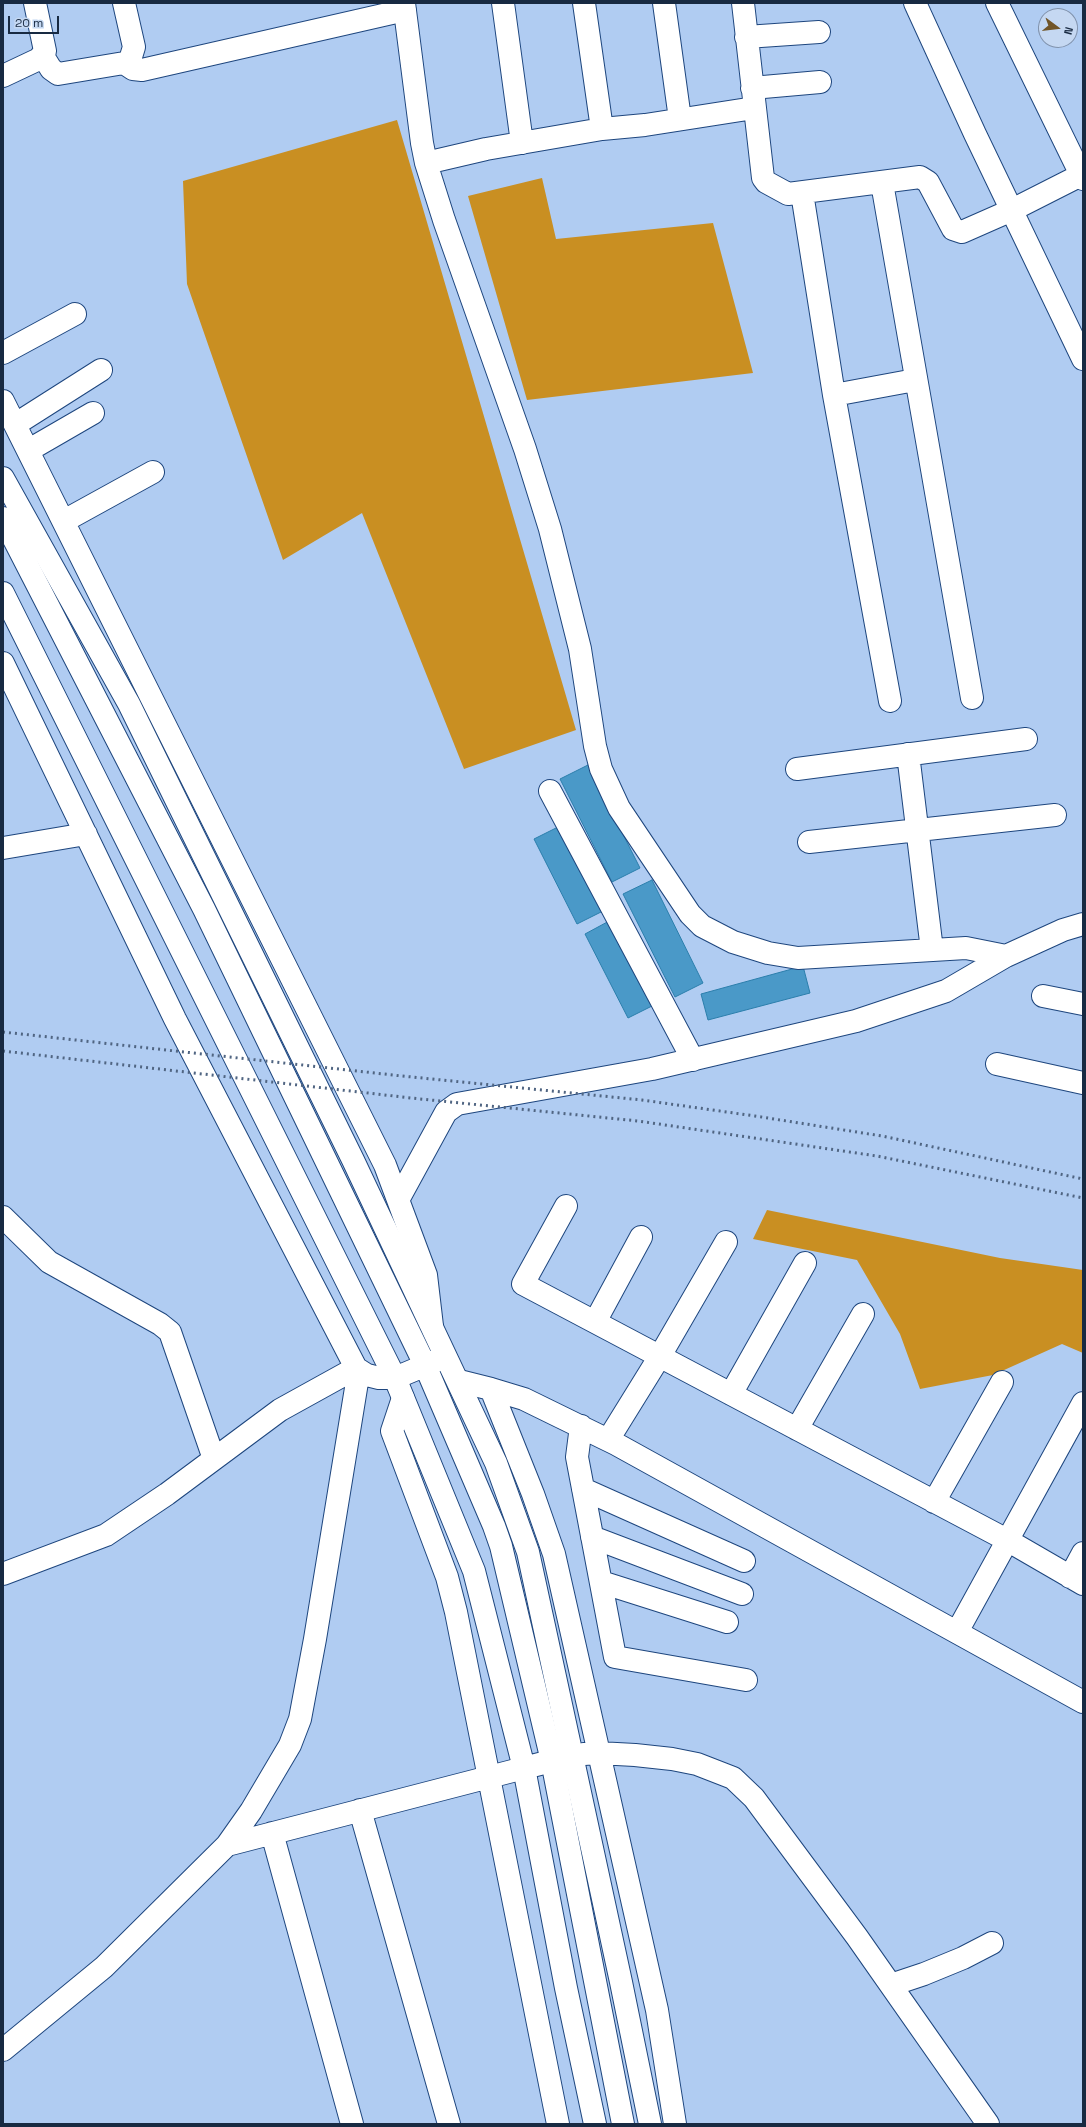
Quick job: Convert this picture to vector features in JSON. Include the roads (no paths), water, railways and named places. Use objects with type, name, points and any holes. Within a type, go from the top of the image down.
[{"type":"street","points":[[35,3],[45,45],[43,56],[52,70],[58,74],[124,63],[130,60],[134,46],[124,3]]},
{"type":"street","points":[[503,3],[522,142]]},
{"type":"street","points":[[584,3],[602,129]]},
{"type":"street","points":[[664,3],[680,119]]},
{"type":"street","points":[[743,3],[763,178],[766,182],[788,194],[920,177],[924,179],[954,228],[962,232],[1012,210],[1082,176],[997,3]]},
{"type":"street","points":[[915,3],[975,134],[1083,359]]},
{"type":"street","points":[[124,63],[133,69],[142,70],[405,7],[422,143],[426,163],[444,220],[525,449],[550,529],[580,649],[595,746],[601,769],[619,808],[690,914],[702,926],[733,942],[768,953],[798,958],[972,948],[1006,956]]},
{"type":"street","points":[[746,37],[819,32]]},
{"type":"street","points":[[3,76],[43,56]]},
{"type":"street","points":[[426,163],[522,142],[602,129],[645,125],[680,119],[753,98],[820,82]]},
{"type":"street","points":[[882,183],[915,380],[972,698]]},
{"type":"street","points":[[802,193],[834,395],[890,701]]},
{"type":"street","points":[[3,353],[75,314]]},
{"type":"street","points":[[16,424],[102,370]]},
{"type":"street","points":[[834,395],[915,380]]},
{"type":"street","points":[[3,401],[16,424],[384,1165],[426,1275],[432,1328]]},
{"type":"street","points":[[28,450],[93,413]]},
{"type":"street","points":[[64,521],[152,472]]},
{"type":"street","points":[[3,478],[129,704],[353,1160],[432,1328],[459,1381],[496,1463],[528,1552],[566,1988],[595,2124]]},
{"type":"street","points":[[3,518],[204,909],[409,1378],[392,1431],[447,1577],[456,1612],[558,2124]]},
{"type":"street","points":[[3,544],[196,915],[354,1243],[409,1378],[474,1570],[546,1762],[621,1982],[650,2124]]},
{"type":"street","points":[[3,593],[409,1378],[491,1518],[501,1546],[623,2124]]},
{"type":"street","points":[[3,663],[9,689],[86,834],[175,1019],[356,1368],[357,1382],[315,1639],[300,1719],[290,1746],[250,1812],[227,1845],[104,1966],[3,2050]]},
{"type":"street","points":[[797,769],[1026,740]]},
{"type":"street","points":[[908,754],[932,950]]},
{"type":"street","points":[[550,791],[693,1060]]},
{"type":"street","points":[[809,842],[917,828],[1055,814]]},
{"type":"street","points":[[3,848],[86,834]]},
{"type":"street","points":[[398,1200],[446,1112],[457,1104],[621,1075],[819,1031],[895,1009],[946,991],[1006,956],[1063,930],[1083,924]]},
{"type":"street","points":[[1043,996],[1083,1004]]},
{"type":"street","points":[[997,1064],[1083,1083]]},
{"type":"street","points":[[566,1206],[523,1284],[1007,1540],[1077,1580],[1083,1553]]},
{"type":"street","points":[[3,1217],[49,1262],[160,1324],[170,1332],[214,1458]]},
{"type":"street","points":[[595,1322],[641,1237]]},
{"type":"street","points":[[608,1440],[660,1356],[726,1242]]},
{"type":"street","points":[[731,1394],[805,1263]]},
{"type":"street","points":[[797,1429],[863,1314]]},
{"type":"street","points":[[356,1368],[373,1376],[409,1378],[446,1356]]},
{"type":"street","points":[[3,1574],[99,1539],[166,1494],[280,1410],[356,1368]]},
{"type":"street","points":[[459,1381],[524,1399],[581,1426],[1083,1702]]},
{"type":"street","points":[[934,1502],[1002,1382]]},
{"type":"street","points":[[491,1389],[533,1494],[554,1554],[657,2010],[675,2124]]},
{"type":"street","points":[[957,1632],[1083,1403]]},
{"type":"street","points":[[581,1426],[577,1457],[615,1657],[746,1680]]},
{"type":"street","points":[[583,1489],[744,1561]]},
{"type":"street","points":[[592,1537],[742,1594]]},
{"type":"street","points":[[601,1582],[727,1622]]},
{"type":"street","points":[[227,1845],[546,1762],[598,1753],[635,1755],[697,1764],[733,1778],[754,1798],[891,1985],[988,2124]]},
{"type":"street","points":[[546,1762],[613,2124]]},
{"type":"street","points":[[360,1810],[449,2124]]},
{"type":"street","points":[[272,1833],[352,2124]]},
{"type":"street","points":[[891,1985],[956,1961],[992,1943]]},
{"type":"railway","points":[[3,1032],[402,1076],[642,1100],[882,1136],[1083,1179]]},
{"type":"railway","points":[[3,1051],[411,1098],[638,1121],[877,1156],[1083,1198]]}]
